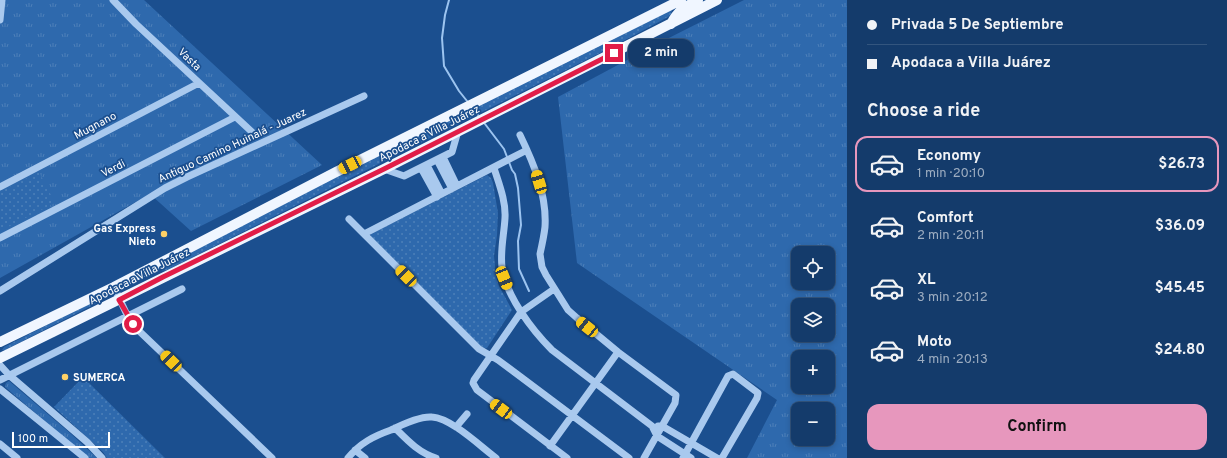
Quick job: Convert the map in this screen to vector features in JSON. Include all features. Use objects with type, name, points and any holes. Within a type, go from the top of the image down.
[{"type":"main road","name":"Apodaca a Villa Juárez","points":[[0,342],[114,287],[343,169],[681,0]]},
{"type":"main road","points":[[671,24],[678,12],[698,0]]},
{"type":"main road","name":"Apodaca a Villa Juárez","points":[[0,358],[384,169],[717,0]]},
{"type":"street","points":[[0,20],[2,0]]},
{"type":"street","name":"Vasta","points":[[113,0],[136,24],[252,132]]},
{"type":"street","name":"Mugnano","points":[[0,187],[199,83]]},
{"type":"street","name":"Antiguo Camino Huinalá - Juarez","points":[[0,291],[165,188],[364,96]]},
{"type":"street","name":"Verdi","points":[[0,238],[235,117]]},
{"type":"street","points":[[384,169],[404,176],[440,159],[452,152],[458,131]]},
{"type":"street","points":[[520,135],[542,192],[545,226],[540,254],[542,267],[554,289],[568,310],[576,318],[618,352],[676,395],[675,403],[644,458]]},
{"type":"street","points":[[364,234],[527,150]]},
{"type":"street","points":[[440,159],[454,188]]},
{"type":"street","points":[[424,167],[439,196]]},
{"type":"street","points":[[494,168],[505,217],[501,258],[502,268],[508,287],[521,312],[540,338],[552,350],[595,384],[652,426],[657,436],[686,457],[728,376],[733,374],[758,393],[757,398],[722,458]]},
{"type":"street","points":[[349,219],[479,349],[490,355],[629,458]]},
{"type":"street","points":[[114,287],[128,317],[137,329],[272,458]]},
{"type":"street","points":[[0,380],[182,289]]},
{"type":"street","points":[[554,289],[521,312],[474,380],[474,386],[477,390],[566,458]]},
{"type":"street","points":[[550,446],[618,352]]},
{"type":"street","points":[[0,365],[9,375],[87,442],[102,458]]},
{"type":"street","points":[[0,389],[85,458]]},
{"type":"street","points":[[456,427],[467,414]]},
{"type":"street","points":[[348,458],[366,440],[419,419],[431,417],[443,420],[456,427],[496,458]]},
{"type":"street","points":[[652,426],[662,426],[717,458]]},
{"type":"street","points":[[395,428],[420,451],[436,458]]},
{"type":"street","points":[[78,451],[87,442]]},
{"type":"street","points":[[0,444],[17,458]]},
{"type":"street","points":[[355,450],[365,458]]},
{"type":"green space","points":[[0,0],[144,0],[322,165],[191,231],[150,194],[0,278]]},
{"type":"green space","points":[[686,0],[672,9],[671,14],[668,17],[614,46],[167,270],[162,271],[160,265]]},
{"type":"green space","points":[[744,0],[847,0],[847,458],[747,458],[777,400],[577,263],[558,97],[657,44]]},
{"type":"green space","points":[[39,172],[55,203],[0,231],[0,192]]},
{"type":"green space","points":[[487,175],[491,178],[493,183],[498,213],[494,256],[496,276],[499,286],[512,310],[487,348],[483,349],[371,237],[371,234]]},
{"type":"green space","points":[[98,299],[99,302],[5,350],[2,350],[4,347]]},
{"type":"green space","points":[[83,377],[165,458],[107,458],[103,452],[54,407]]},
{"type":"green space","points":[[9,381],[97,458],[88,458],[5,387],[6,383]]},
{"type":"waterway","points":[[449,0],[445,15],[442,38],[444,66],[467,101]]},
{"type":"waterway","points":[[474,110],[478,115]]},
{"type":"waterway","points":[[485,124],[504,149],[515,174],[518,188],[521,225],[518,241],[519,269],[529,291]]},
{"type":"place","name":"Gas Express Nieto","points":[[164,234]]},
{"type":"place","name":"SUMERCA","points":[[65,377]]},
{"type":"route","points":[[133,324],[119,300],[614,53]]}]
